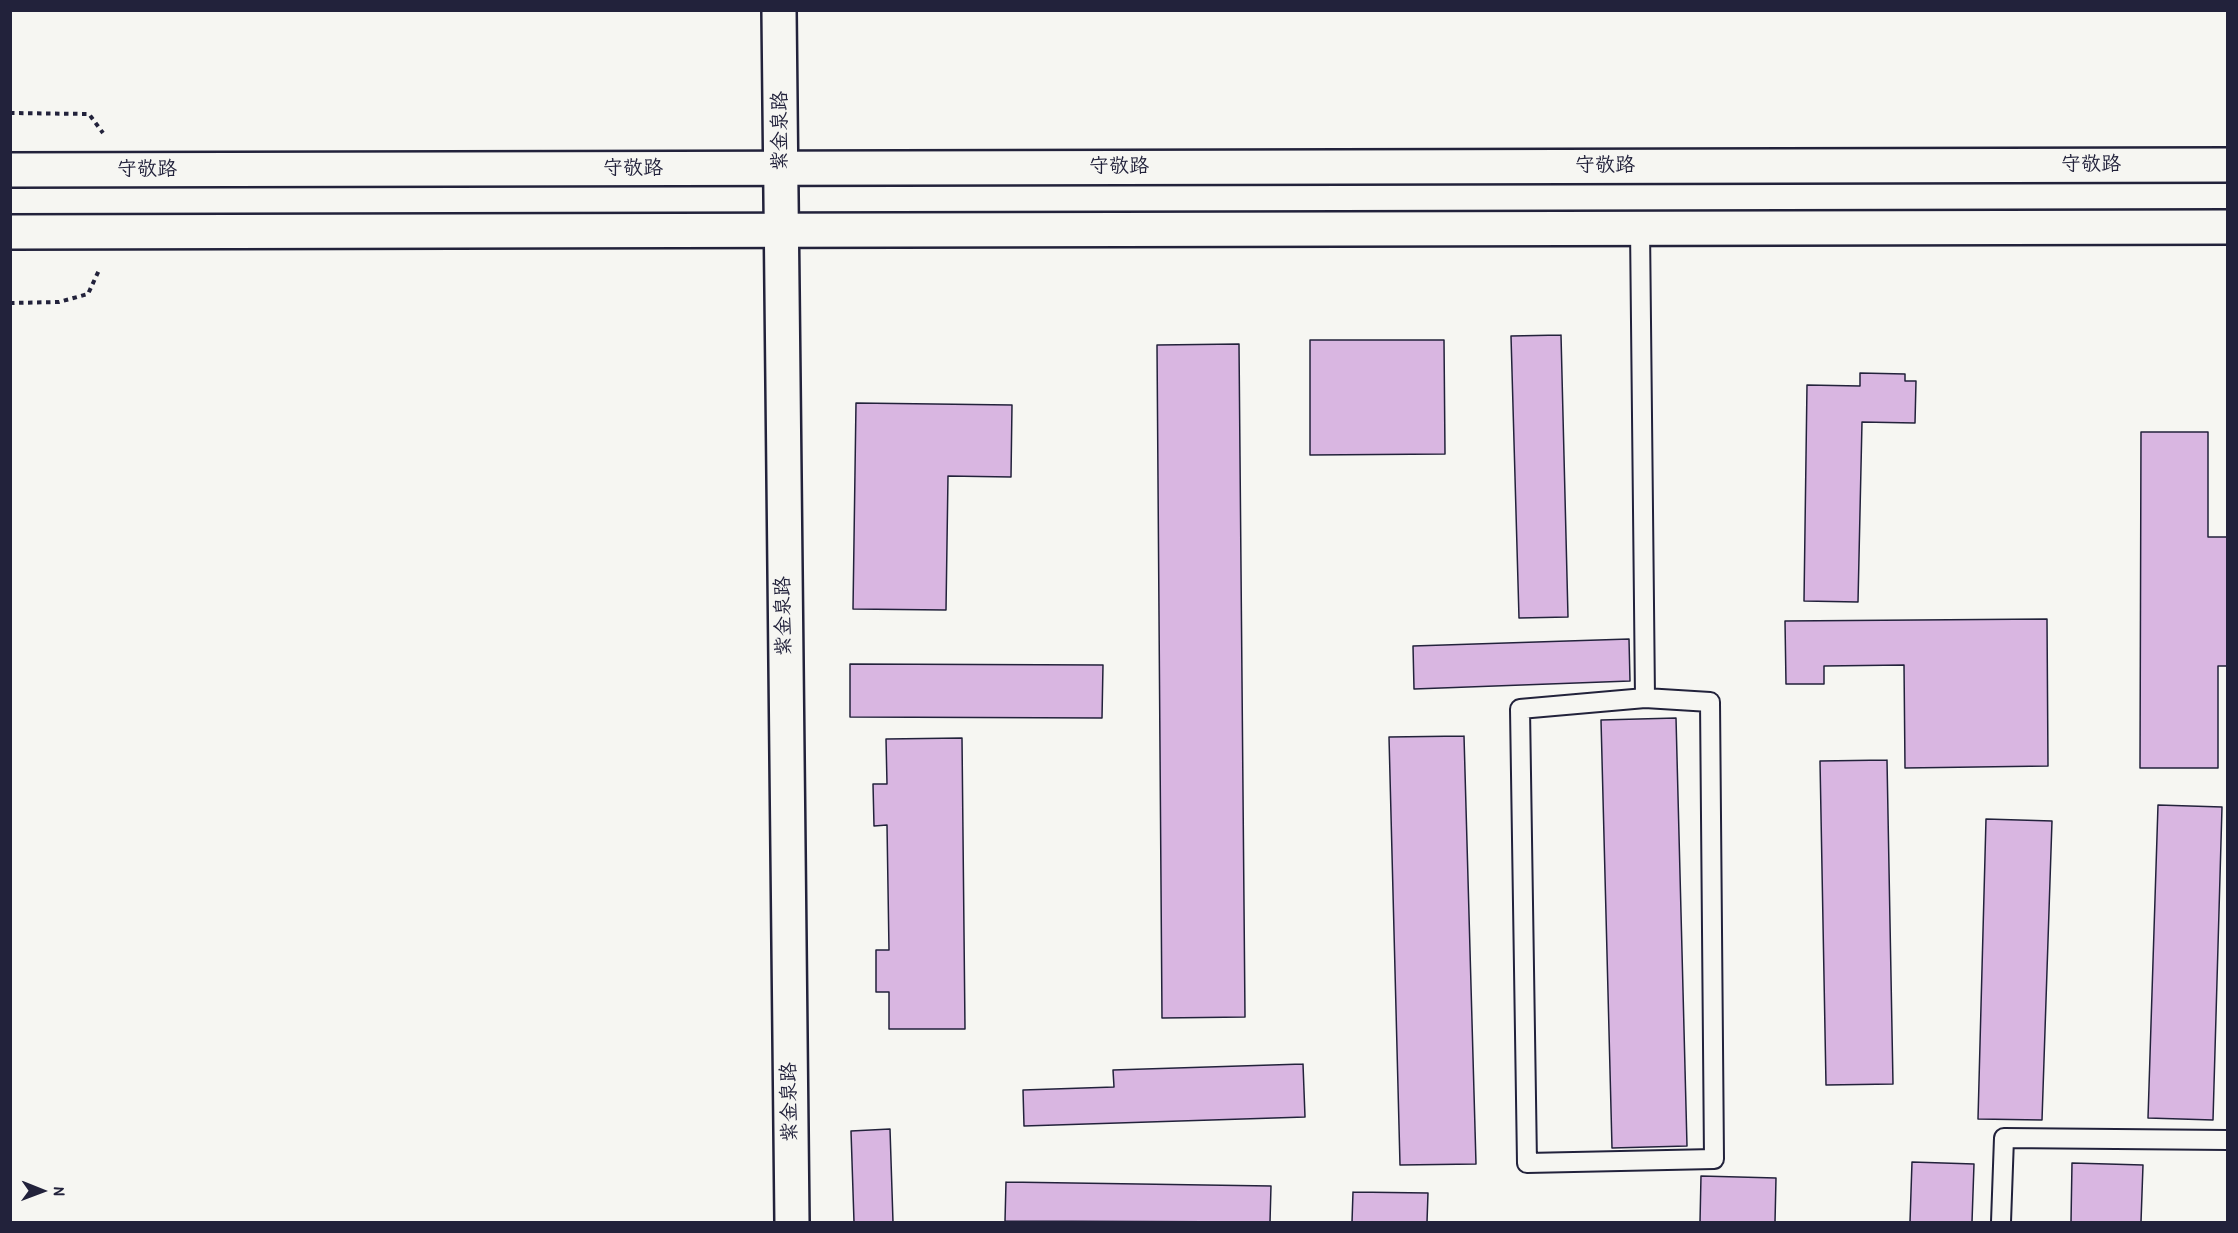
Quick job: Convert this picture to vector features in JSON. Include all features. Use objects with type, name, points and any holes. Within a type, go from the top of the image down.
[{"type":"main road","name":"紫金泉路","points":[[779,10],[792,1222]]},
{"type":"main road","name":"守敬路","points":[[10,170],[2228,165]]},
{"type":"main road","points":[[10,232],[2228,227]]},
{"type":"lane","points":[[1640,228],[1645,698]]},
{"type":"lane","points":[[1645,698],[1710,702],[1714,1159],[1527,1163],[1520,709],[1645,698]]},
{"type":"lane","points":[[2001,1222],[2004,1138],[2228,1140]]},
{"type":"path","points":[[10,113],[89,114],[101,129],[118,170]]},
{"type":"path","points":[[10,303],[59,302],[88,294],[116,232]]},
{"type":"building","points":[[1561,335],[1568,617],[1519,618],[1511,336]]},
{"type":"building","points":[[1310,340],[1444,340],[1445,454],[1310,455]]},
{"type":"building","points":[[1239,344],[1245,1017],[1162,1018],[1157,345]]},
{"type":"building","points":[[1860,373],[1905,374],[1905,381],[1916,381],[1915,423],[1862,422],[1858,602],[1804,601],[1807,385],[1860,386]]},
{"type":"building","points":[[856,403],[1012,405],[1011,477],[948,476],[946,610],[853,609]]},
{"type":"building","points":[[2141,432],[2208,432],[2208,537],[2228,537],[2228,666],[2218,666],[2218,768],[2140,768]]},
{"type":"building","points":[[2047,619],[2048,766],[1905,768],[1904,665],[1824,666],[1824,684],[1786,684],[1785,621]]},
{"type":"building","points":[[1629,639],[1630,681],[1414,689],[1413,646]]},
{"type":"building","points":[[850,664],[1103,665],[1102,718],[850,717]]},
{"type":"building","points":[[1676,718],[1687,1146],[1612,1148],[1601,720]]},
{"type":"building","points":[[1464,736],[1476,1164],[1400,1165],[1389,737]]},
{"type":"building","points":[[962,738],[965,1029],[889,1029],[889,992],[876,992],[876,950],[889,950],[887,825],[874,826],[873,784],[887,784],[886,739]]},
{"type":"building","points":[[1887,760],[1893,1084],[1826,1085],[1820,761]]},
{"type":"building","points":[[2158,805],[2222,807],[2213,1120],[2148,1118]]},
{"type":"building","points":[[1986,819],[2052,821],[2042,1120],[1978,1119]]},
{"type":"building","points":[[1303,1064],[1305,1117],[1024,1126],[1023,1090],[1114,1087],[1113,1070]]},
{"type":"building","points":[[890,1129],[893,1222],[854,1222],[851,1131]]},
{"type":"building","points":[[1912,1162],[1974,1164],[1972,1222],[1910,1222]]},
{"type":"building","points":[[2072,1163],[2143,1165],[2141,1222],[2071,1222]]},
{"type":"building","points":[[1701,1176],[1776,1178],[1775,1222],[1700,1222]]},
{"type":"building","points":[[1006,1182],[1271,1186],[1270,1222],[1005,1221]]},
{"type":"building","points":[[1353,1192],[1428,1193],[1427,1222],[1352,1222]]}]
